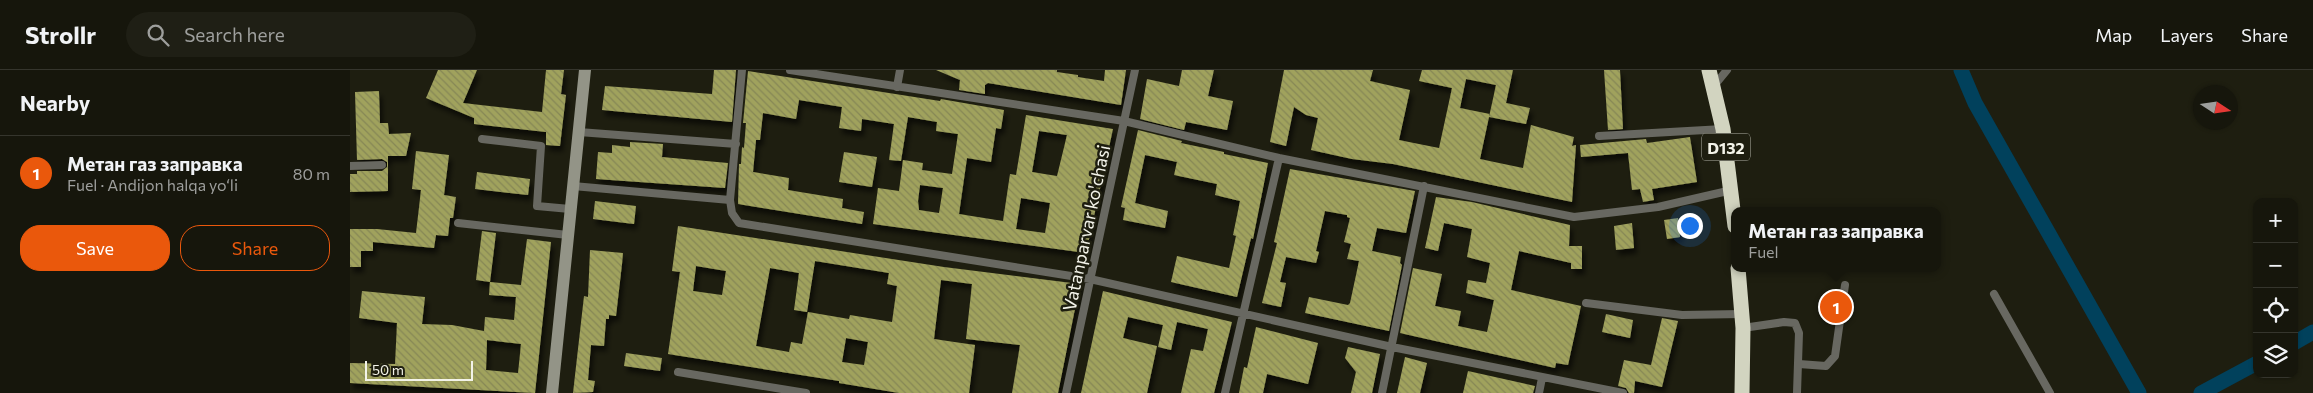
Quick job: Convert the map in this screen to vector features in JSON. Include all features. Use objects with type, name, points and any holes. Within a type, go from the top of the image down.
[{"type":"highway","name":"D132","points":[[1709,70],[1723,129],[1733,207]]},
{"type":"highway","points":[[1738,272],[1742,321],[1742,393]]},
{"type":"street","points":[[552,393],[584,70]]},
{"type":"lane","points":[[742,70],[730,200],[732,213],[739,223],[1090,280],[1392,347],[1623,393]]},
{"type":"lane","points":[[790,70],[1124,121],[1279,158],[1574,218],[1658,207],[1732,190]]},
{"type":"lane","points":[[897,87],[900,70]]},
{"type":"lane","name":"Vatanparvar ko'chasi","points":[[1066,393],[1135,70]]},
{"type":"lane","points":[[1713,86],[1727,70]]},
{"type":"lane","points":[[1599,136],[1723,129]]},
{"type":"lane","points":[[579,132],[736,144]]},
{"type":"lane","points":[[482,139],[540,146],[537,206],[570,209]]},
{"type":"lane","points":[[1225,393],[1279,158]]},
{"type":"lane","points":[[350,166],[382,165]]},
{"type":"lane","points":[[573,186],[730,200]]},
{"type":"lane","points":[[1382,393],[1424,186]]},
{"type":"lane","points":[[458,223],[568,235]]},
{"type":"lane","points":[[1799,364],[1826,366],[1835,356],[1845,285]]},
{"type":"lane","points":[[1994,294],[2050,393]]},
{"type":"lane","points":[[1586,302],[1742,321],[1795,323],[1799,333],[1797,393]]},
{"type":"lane","points":[[678,372],[806,393]]},
{"type":"lane","points":[[1539,393],[1542,378]]},
{"type":"building","points":[[438,70],[477,70],[463,103],[542,112],[546,70],[564,70],[561,94],[566,95],[560,146],[546,145],[546,132],[474,124],[474,118],[426,98]]},
{"type":"building","points":[[714,70],[736,70],[732,122],[602,110],[605,86],[712,94]]},
{"type":"building","points":[[936,70],[1057,70],[1057,72],[1078,75],[1078,77],[1104,81],[1105,70],[1126,70],[1121,105],[988,83],[985,85],[985,94],[959,90],[960,80]]},
{"type":"building","points":[[1182,70],[1214,70],[1208,96],[1233,101],[1227,130],[1186,122],[1184,130],[1140,119],[1147,79],[1179,86]]},
{"type":"building","points":[[1284,70],[1373,70],[1370,81],[1410,90],[1399,140],[1439,148],[1452,88],[1419,81],[1422,70],[1513,70],[1506,103],[1530,108],[1526,124],[1489,117],[1480,159],[1523,168],[1531,125],[1574,137],[1572,146],[1576,145],[1572,202],[1393,164],[1352,159],[1311,150],[1318,118],[1306,115],[1294,107],[1286,146],[1270,142]],"holes":[[[1466,79],[1496,85],[1490,114],[1460,108]]]},
{"type":"building","points":[[1604,70],[1620,70],[1623,129],[1608,130]]},
{"type":"building","points":[[748,71],[1004,110],[1001,129],[996,128],[991,162],[967,158],[959,214],[1003,221],[1010,174],[1016,175],[1026,115],[1113,129],[1086,253],[873,224],[878,188],[899,191],[903,160],[923,163],[922,170],[952,174],[958,134],[936,131],[937,122],[908,117],[901,161],[889,160],[894,124],[862,119],[861,131],[839,128],[842,107],[799,100],[796,119],[763,113],[760,140],[756,140],[753,172],[789,178],[788,190],[843,199],[842,208],[864,212],[862,224],[738,204],[739,164],[741,164],[742,147],[744,148],[746,123],[743,123]],"holes":[[[1039,131],[1067,135],[1057,176],[1032,172]],[[920,185],[943,188],[939,213],[919,210]],[[1021,198],[1050,203],[1045,233],[1016,229]]]},
{"type":"building","points":[[379,91],[380,123],[388,123],[389,134],[411,133],[406,156],[388,156],[388,191],[350,192],[350,174],[357,174],[357,171],[382,171],[387,167],[387,162],[382,159],[357,160],[355,92]]},
{"type":"building","points":[[1138,130],[1182,141],[1181,143],[1224,152],[1224,154],[1268,163],[1253,239],[1251,238],[1237,297],[1171,282],[1177,256],[1229,268],[1236,236],[1233,235],[1240,201],[1215,195],[1217,184],[1174,175],[1177,162],[1145,155],[1135,203],[1168,211],[1165,228],[1123,220],[1125,208],[1121,207]]},
{"type":"building","points":[[1690,137],[1697,182],[1652,189],[1654,200],[1643,202],[1640,189],[1632,190],[1628,153],[1581,157],[1580,145],[1646,139],[1647,143]]},
{"type":"building","points":[[630,142],[663,144],[662,157],[728,163],[725,188],[596,179],[598,152],[612,153],[612,145],[630,147]]},
{"type":"building","points":[[416,151],[449,155],[444,195],[456,197],[453,218],[450,218],[448,236],[436,235],[434,248],[373,242],[373,251],[361,251],[361,267],[350,267],[350,229],[377,229],[416,233],[421,190],[412,189]]},
{"type":"building","points":[[844,152],[877,157],[872,187],[839,182]]},
{"type":"building","points":[[1290,169],[1415,191],[1406,233],[1377,228],[1372,251],[1401,257],[1400,263],[1402,265],[1389,331],[1305,313],[1309,297],[1348,305],[1350,303],[1359,261],[1347,259],[1351,244],[1344,242],[1350,218],[1347,215],[1325,211],[1316,251],[1319,252],[1316,263],[1286,257],[1280,282],[1286,283],[1281,307],[1262,303],[1277,243],[1274,242]]},
{"type":"building","points":[[477,172],[530,179],[528,195],[475,189]]},
{"type":"building","points":[[1436,197],[1472,202],[1570,225],[1569,246],[1582,246],[1582,269],[1571,269],[1571,263],[1519,251],[1511,290],[1581,306],[1568,365],[1556,363],[1555,368],[1400,333],[1413,268],[1442,274],[1435,306],[1461,311],[1458,326],[1487,332],[1494,300],[1466,293],[1468,280],[1486,283],[1490,263],[1467,257],[1472,229],[1444,223],[1438,251],[1425,248]]},
{"type":"building","points":[[595,201],[636,206],[634,224],[593,219]]},
{"type":"building","points":[[1678,218],[1680,237],[1667,239],[1664,220]]},
{"type":"building","points":[[1632,223],[1634,248],[1616,250],[1614,226]]},
{"type":"building","points":[[678,226],[944,267],[1080,284],[1058,393],[1012,393],[1020,345],[966,339],[972,284],[941,280],[934,339],[975,345],[969,393],[899,393],[839,383],[839,381],[668,354],[680,272],[672,271]],"holes":[[[815,261],[889,273],[887,284],[897,286],[892,322],[850,315],[849,319],[808,312],[802,344],[791,342],[789,352],[756,346],[770,268],[799,273],[794,310],[807,312]],[[696,266],[726,271],[722,295],[693,291]],[[846,338],[868,342],[864,365],[842,362]]]},
{"type":"building","points":[[482,231],[496,233],[490,282],[476,280]]},
{"type":"building","points":[[527,239],[551,242],[535,393],[350,383],[350,363],[395,364],[397,323],[359,318],[362,291],[425,297],[422,324],[452,325],[484,331],[485,317],[514,320],[516,297],[489,295],[490,282],[521,285]],"holes":[[[487,340],[521,344],[518,373],[486,370]]]},
{"type":"building","points":[[590,250],[623,253],[616,316],[609,315],[609,319],[606,319],[604,346],[591,345],[588,380],[595,381],[593,392],[573,393],[584,296],[588,297]]},
{"type":"building","points":[[1103,291],[1232,322],[1214,393],[1181,393],[1191,349],[1203,351],[1208,329],[1177,322],[1171,350],[1158,347],[1163,325],[1128,317],[1123,338],[1157,346],[1147,393],[1081,393]]},
{"type":"building","points":[[1606,314],[1633,320],[1630,338],[1602,332]]},
{"type":"building","points":[[1662,318],[1678,321],[1662,387],[1635,381],[1634,393],[1629,393],[1626,388],[1618,386],[1624,360],[1651,365]]},
{"type":"building","points":[[1256,327],[1318,343],[1308,384],[1267,374],[1263,393],[1239,393],[1244,367],[1247,368]]},
{"type":"building","points":[[1348,347],[1380,354],[1372,393],[1351,393],[1356,372],[1345,358]]},
{"type":"building","points":[[626,353],[662,358],[660,371],[624,366]]},
{"type":"building","points":[[1405,357],[1427,363],[1420,393],[1397,393]]},
{"type":"building","points":[[1468,371],[1535,386],[1533,393],[1463,393]]},
{"type":"waterway","points":[[1961,70],[1975,103],[2139,393]]},
{"type":"waterway","points":[[2298,341],[2313,332]]},
{"type":"waterway","points":[[2201,393],[2253,365]]},
{"type":"place","name":"Метан газ заправка","points":[[1836,307]]}]
